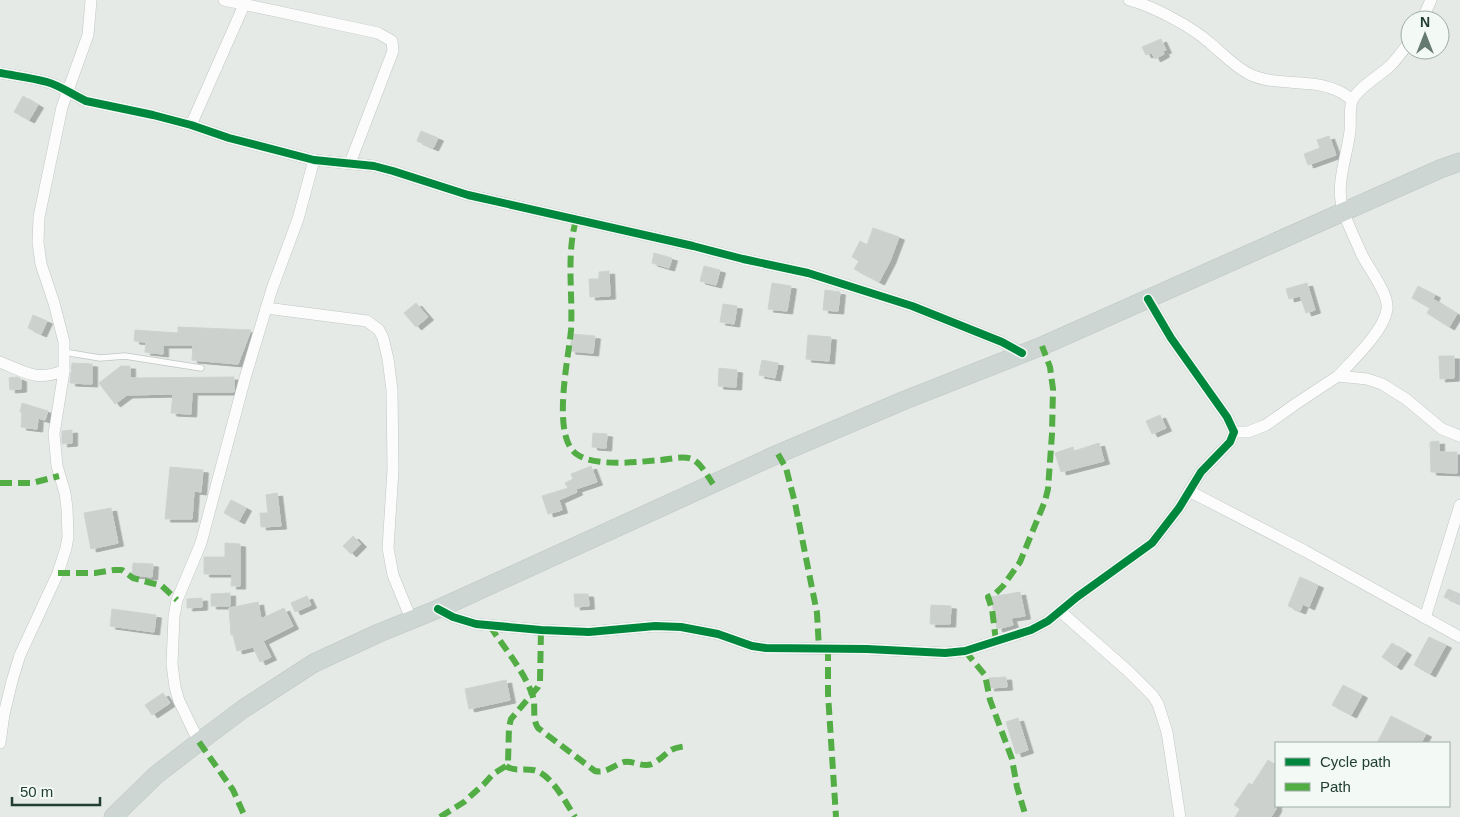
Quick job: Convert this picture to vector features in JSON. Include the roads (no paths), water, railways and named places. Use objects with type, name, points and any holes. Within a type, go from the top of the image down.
[{"type":"main road","points":[[113,817],[156,775],[199,742],[243,709],[314,663],[411,619],[438,609],[778,454],[1042,346],[1460,162]]},
{"type":"street","points":[[0,743],[4,714],[20,655],[58,573],[68,537],[67,508],[55,457],[54,434],[64,371],[64,342],[54,303],[40,264],[38,242],[39,217],[42,195],[62,107],[88,35],[91,0]]},
{"type":"street","points":[[224,0],[378,33],[392,41],[393,51],[350,163]]},
{"type":"street","points":[[1129,0],[1148,6],[1198,34],[1233,64],[1249,74],[1261,78],[1322,85],[1337,90],[1352,100]]},
{"type":"street","points":[[191,125],[244,5]]},
{"type":"street","points":[[1234,432],[1248,432],[1266,424],[1338,376],[1377,331],[1384,319],[1387,303],[1362,255],[1343,212],[1340,198],[1349,140],[1352,100],[1358,92],[1392,64],[1400,54]]},
{"type":"street","points":[[0,73],[48,82],[86,100],[191,125],[229,138],[314,160],[350,163],[393,171],[485,199],[831,279],[912,306],[1002,342],[1022,353]]},
{"type":"street","points":[[199,742],[179,701],[175,687],[172,664],[174,616],[178,600],[201,543],[240,395],[272,289],[298,219],[314,160]]},
{"type":"street","points":[[438,609],[465,622],[490,626],[589,632],[655,626],[681,627],[718,634],[752,646],[766,648],[867,649],[945,653],[987,644],[1031,630],[1061,612],[1077,597],[1152,542],[1172,519],[1201,472],[1226,447],[1233,437],[1234,432],[1227,417],[1171,338],[1148,299]]},
{"type":"street","points":[[266,308],[367,321],[379,330],[384,338],[392,390],[393,470],[388,548],[393,575],[411,619]]},
{"type":"street","points":[[0,362],[38,377],[50,376],[64,371]]},
{"type":"street","points":[[1338,376],[1367,379],[1382,384],[1406,399],[1442,429],[1460,436]]},
{"type":"street","points":[[1189,491],[1305,551],[1460,636]]},
{"type":"street","points":[[1425,618],[1460,505]]},
{"type":"street","points":[[1061,612],[1128,671],[1153,696],[1158,704],[1167,732],[1180,817]]},
{"type":"lane","points":[[64,352],[100,358],[125,356],[201,368]]}]
